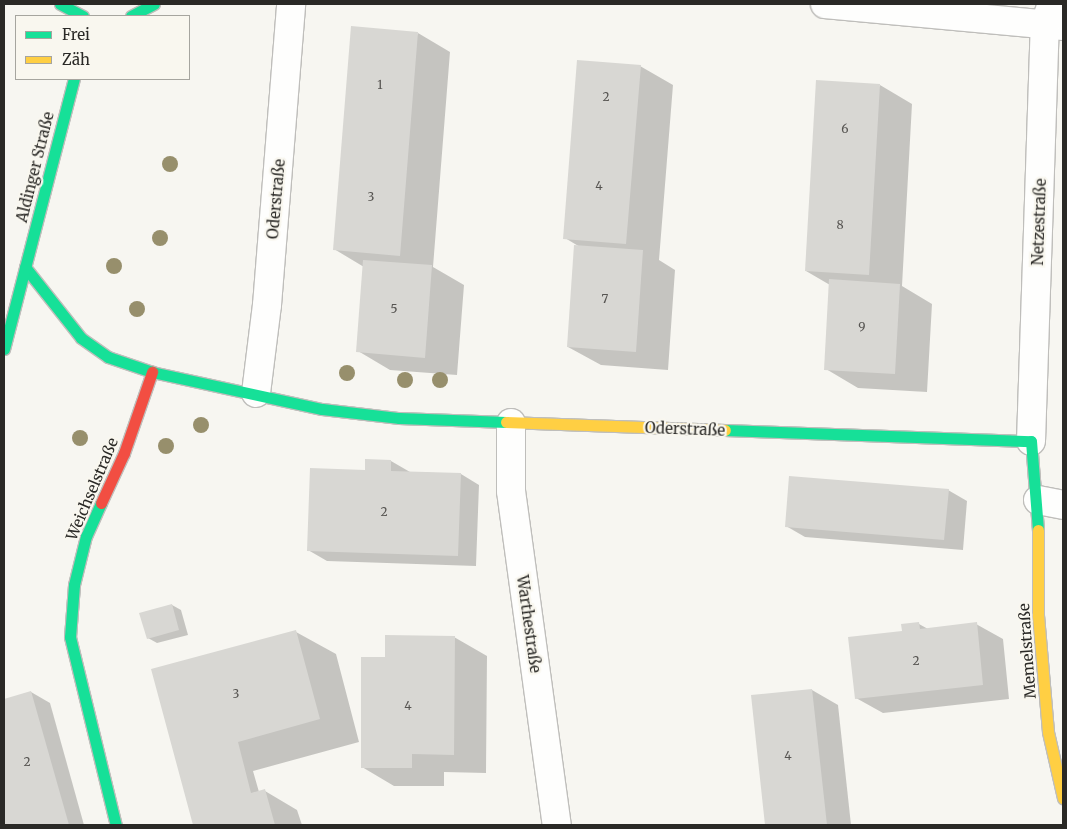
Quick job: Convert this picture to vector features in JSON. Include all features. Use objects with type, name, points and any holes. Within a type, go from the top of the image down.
[{"type":"street","points":[[60,4],[81,15]]},
{"type":"street","points":[[133,15],[154,4]]},
{"type":"street","name":"Oderstraße","points":[[256,393],[267,305],[291,4]]},
{"type":"street","points":[[826,4],[1053,18]]},
{"type":"street","name":"Netzestraße","points":[[1031,441],[1053,18]]},
{"type":"street","name":"Aldinger Straße","points":[[4,349],[74,80]]},
{"type":"street","name":"Oderstraße","points":[[25,267],[82,338],[108,357],[152,372],[256,393],[322,409],[398,418],[1031,441]]},
{"type":"street","name":"Weichselstraße","points":[[116,825],[70,637],[74,585],[86,536],[124,453],[152,372]]},
{"type":"street","name":"Warthestraße","points":[[511,423],[511,491],[557,825]]},
{"type":"street","points":[[1031,441],[1051,503]]},
{"type":"street","name":"Memelstraße","points":[[1051,503],[1038,615],[1048,732],[1063,798]]},
{"type":"building","points":[[351,26],[418,32],[400,256],[333,250]]},
{"type":"building","points":[[577,60],[641,65],[626,244],[563,239]]},
{"type":"building","points":[[816,80],[880,84],[869,275],[805,271]]},
{"type":"building","points":[[574,245],[643,250],[636,352],[567,347]]},
{"type":"building","points":[[363,260],[432,265],[425,358],[356,352]]},
{"type":"building","points":[[829,279],[900,284],[895,374],[824,370]]},
{"type":"building","points":[[365,459],[391,460],[391,471],[461,473],[458,556],[307,551],[310,468],[365,470]]},
{"type":"building","points":[[789,476],[949,489],[944,540],[785,527]]},
{"type":"building","points":[[172,604],[179,630],[147,639],[139,613]]},
{"type":"building","points":[[919,622],[920,629],[977,622],[983,685],[855,699],[848,637],[902,631],[901,624]]},
{"type":"building","points":[[296,630],[320,719],[238,742],[251,793],[265,789],[275,825],[193,825],[151,669]]},
{"type":"building","points":[[385,635],[455,636],[454,755],[412,754],[412,768],[361,768],[361,657],[385,657]]},
{"type":"building","points":[[812,689],[827,825],[765,825],[751,695]]},
{"type":"building","points":[[31,691],[69,825],[4,825],[4,699]]},
{"type":"traffic: fast","points":[[60,4],[81,15]]},
{"type":"traffic: fast","points":[[133,15],[154,4]]},
{"type":"traffic: fast","points":[[4,349],[74,80]]},
{"type":"traffic: fast","points":[[25,267],[81,338],[108,357],[152,372],[322,409],[399,418],[506,422]]},
{"type":"traffic: fast","points":[[725,430],[1031,441],[1038,530]]},
{"type":"traffic: fast","points":[[101,503],[86,536],[74,585],[70,637],[116,825]]},
{"type":"traffic: slow","points":[[506,422],[725,430]]},
{"type":"traffic: slow","points":[[1038,530],[1038,615],[1048,732],[1063,798]]},
{"type":"traffic: jam","points":[[101,503],[124,453],[152,372]]}]
